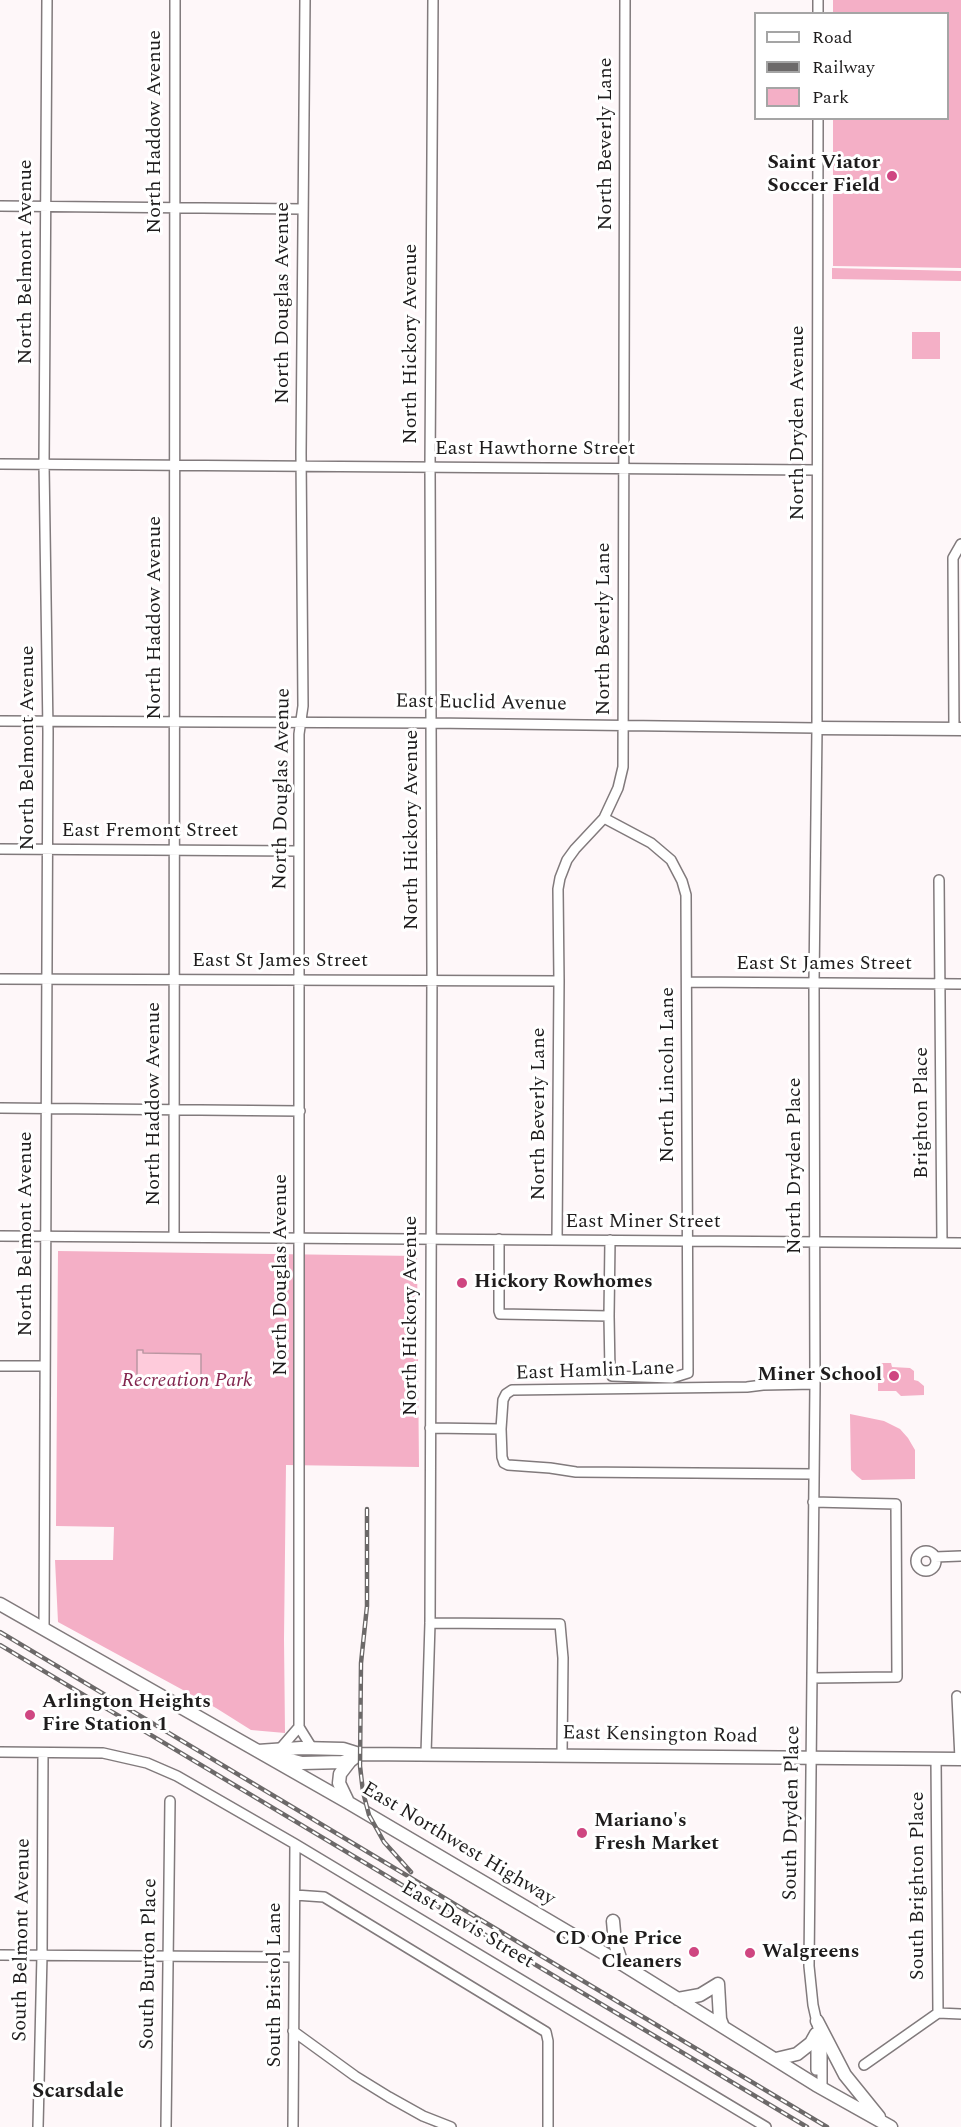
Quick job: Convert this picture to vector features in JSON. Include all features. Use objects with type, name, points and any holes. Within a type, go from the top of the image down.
[{"type":"main road","name":"East Euclid Avenue","points":[[817,728],[957,729]]},
{"type":"main road","name":"East Northwest Highway","points":[[0,1604],[349,1803],[622,1964],[819,2087],[888,2126]]},
{"type":"main road","name":"East Kensington Road","points":[[256,1751],[343,1749],[355,1758]]},
{"type":"main road","name":"East Kensington Road","points":[[256,1751],[302,1763],[426,1754],[960,1759]]},
{"type":"main road","points":[[349,1803],[339,1783],[340,1774],[355,1758]]},
{"type":"main road","points":[[613,1921],[615,1943],[622,1964]]},
{"type":"main road","points":[[678,1999],[700,1995],[718,1984],[720,2019],[723,2027]]},
{"type":"main road","points":[[776,2059],[797,2054],[811,2043],[817,2028]]},
{"type":"main road","points":[[817,2028],[845,2075],[888,2126]]},
{"type":"street","name":"North Belmont Avenue","points":[[44,1629],[45,979],[48,850],[44,464],[47,0]]},
{"type":"street","name":"North Haddow Avenue","points":[[174,1237],[172,1110],[175,850],[175,0]]},
{"type":"street","name":"North Douglas Avenue","points":[[299,1727],[299,734],[303,706],[301,466],[305,0]]},
{"type":"street","name":"North Hickory Avenue","points":[[426,1754],[430,1623],[432,981],[430,467],[433,0]]},
{"type":"street","name":"North Beverly Lane","points":[[557,1240],[558,890],[560,878],[575,849],[604,818],[618,788],[623,767],[625,0]]},
{"type":"street","name":"North Dryden Avenue","points":[[817,728],[818,120]]},
{"type":"street","points":[[0,206],[303,209]]},
{"type":"street","name":"East Hawthorne Street","points":[[0,464],[817,470]]},
{"type":"street","points":[[957,729],[953,558],[961,544]]},
{"type":"street","name":"East Euclid Avenue","points":[[0,721],[817,728]]},
{"type":"street","name":"North Dryden Place","points":[[812,1605],[817,728]]},
{"type":"street","name":"North Lincoln Lane","points":[[604,818],[651,843],[671,860],[682,881],[687,909],[688,1373],[672,1378],[612,1376],[609,1316]]},
{"type":"street","name":"East Fremont Street","points":[[0,849],[299,851]]},
{"type":"street","name":"Brighton Place","points":[[939,880],[942,1243]]},
{"type":"street","name":"East St James Street","points":[[0,979],[559,981]]},
{"type":"street","name":"East St James Street","points":[[687,982],[961,984]]},
{"type":"street","points":[[0,1108],[300,1111]]},
{"type":"street","name":"East Miner Street","points":[[0,1236],[961,1243]]},
{"type":"street","points":[[499,1239],[500,1314],[604,1314],[609,1316],[610,1240]]},
{"type":"street","points":[[0,1366],[45,1366]]},
{"type":"street","name":"East Hamlin Lane","points":[[813,1474],[576,1472],[508,1465],[504,1463],[502,1457],[501,1429],[502,1400],[512,1390],[814,1384]]},
{"type":"street","points":[[430,1428],[501,1429]]},
{"type":"street","points":[[812,1677],[897,1677],[896,1504],[813,1502]]},
{"type":"street","points":[[935,1557],[961,1556]]},
{"type":"street","name":"South Dryden Place","points":[[812,1605],[809,1966],[812,2001],[822,2045],[819,2087]]},
{"type":"street","points":[[430,1623],[560,1624],[563,1658],[562,1754]]},
{"type":"street","points":[[957,1696],[960,1759]]},
{"type":"street","points":[[280,1749],[299,1727],[312,1748]]},
{"type":"street","name":"East Davis Street","points":[[0,1752],[103,1753],[147,1763],[186,1781],[295,1844],[765,2127]]},
{"type":"street","name":"South Belmont Avenue","points":[[38,2127],[43,1753]]},
{"type":"street","name":"South Brighton Place","points":[[936,1759],[938,2013]]},
{"type":"street","name":"South Burton Place","points":[[166,2127],[170,1801]]},
{"type":"street","name":"South Bristol Lane","points":[[293,2127],[295,1844]]},
{"type":"street","points":[[295,1894],[324,1897],[546,2032],[548,2041],[548,2127]]},
{"type":"street","points":[[0,1955],[294,1957]]},
{"type":"street","points":[[864,2065],[938,2013],[961,2014]]},
{"type":"street","points":[[293,2031],[355,2076],[423,2116],[451,2127]]},
{"type":"street","points":[[423,2116],[423,2127]]},
{"type":"green space","points":[[833,0],[961,0],[961,268],[833,266],[833,120],[949,120],[949,12],[833,12]]},
{"type":"green space","points":[[832,268],[961,271],[961,281],[832,279]]},
{"type":"green space","points":[[912,332],[940,332],[940,359],[912,359]]},
{"type":"green space","name":"Recreation Park","points":[[58,1251],[417,1256],[419,1467],[286,1465],[285,1733],[251,1730],[216,1708],[58,1622],[55,1560],[113,1560],[114,1527],[56,1526]]},
{"type":"green space","points":[[878,1363],[891,1363],[892,1367],[910,1368],[914,1371],[914,1380],[924,1386],[924,1395],[901,1396],[896,1391],[878,1391]]},
{"type":"green space","points":[[850,1414],[884,1421],[900,1429],[915,1450],[915,1479],[862,1480],[851,1470]]},
{"type":"shaded area","points":[[137,1350],[143,1350],[143,1353],[201,1354],[201,1380],[143,1380],[143,1386],[137,1386]]},
{"type":"railway","points":[[367,1509],[367,1606],[361,1663],[360,1766],[363,1792],[369,1815],[384,1842],[411,1872]]},
{"type":"railway","points":[[0,1632],[827,2127]]},
{"type":"railway","points":[[0,1645],[807,2127]]},
{"type":"place","name":"Saint Viator Soccer Field","points":[[892,176]]},
{"type":"place","name":"Hickory Rowhomes","points":[[462,1283]]},
{"type":"place","name":"Miner School","points":[[894,1376]]},
{"type":"place","name":"Arlington Heights Fire Station 1","points":[[30,1715]]},
{"type":"place","name":"Mariano's Fresh Market","points":[[582,1833]]},
{"type":"place","name":"CD One Price Cleaners","points":[[694,1952]]},
{"type":"place","name":"Walgreens","points":[[750,1953]]},
{"type":"district","name":"Scarsdale","points":[[78,2093]]}]
